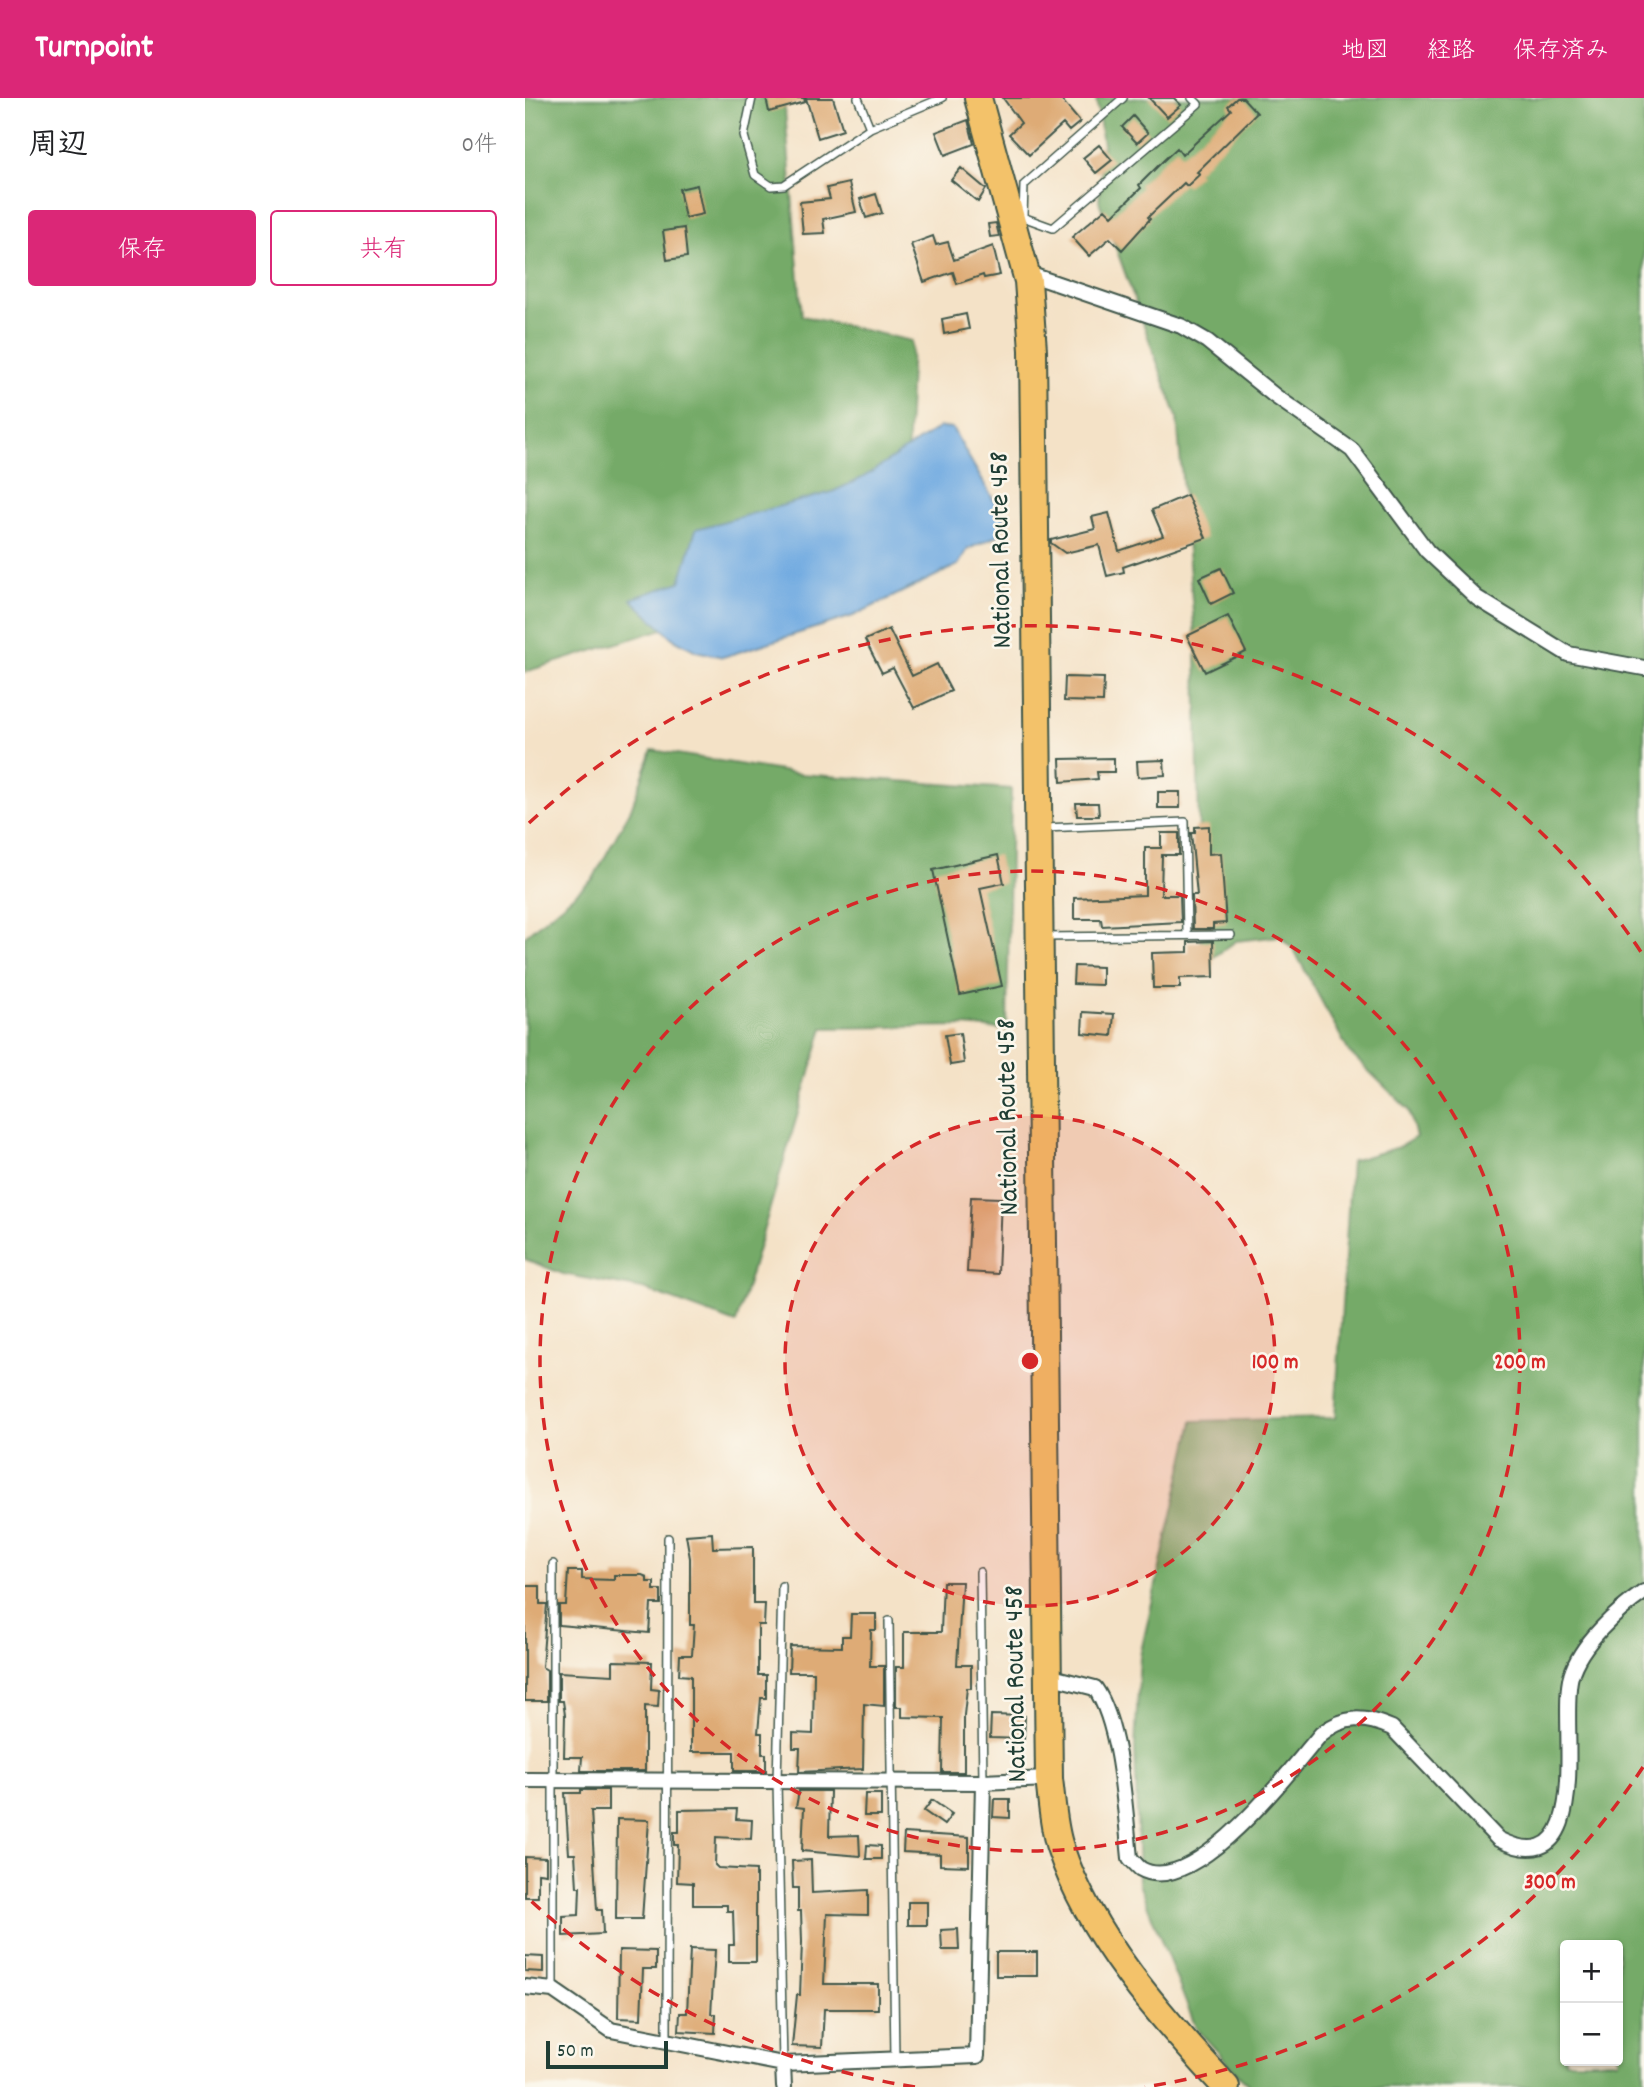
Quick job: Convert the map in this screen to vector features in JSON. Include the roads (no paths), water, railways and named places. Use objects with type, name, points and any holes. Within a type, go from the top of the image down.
[{"type":"highway","name":"National Route 458","points":[[978,98],[1016,215],[1026,273],[1033,351],[1049,1779],[1059,1845],[1079,1894],[1107,1939],[1146,1992],[1226,2087]]},
{"type":"street","points":[[1026,273],[1181,326],[1207,341],[1275,396],[1352,450],[1427,551],[1456,581],[1487,605],[1568,654],[1644,668]]},
{"type":"street","points":[[1048,1676],[1095,1688],[1104,1701],[1113,1731],[1131,1858],[1141,1870],[1162,1874],[1187,1868],[1245,1821],[1321,1734],[1335,1723],[1354,1717],[1372,1720],[1392,1728],[1498,1839],[1512,1846],[1532,1847],[1546,1843],[1557,1830],[1565,1808],[1571,1774],[1566,1700],[1571,1674],[1585,1651],[1607,1625],[1644,1592]]},
{"type":"street","points":[[525,1780],[983,1782],[1049,1779]]},
{"type":"street","points":[[525,1987],[553,1990],[611,2030],[783,2064],[977,2056],[983,1782]]},
{"type":"street","points":[[783,2064],[784,2087]]},
{"type":"lane","points":[[752,98],[744,136],[755,176],[771,186],[784,185],[870,128],[942,98]]},
{"type":"lane","points":[[858,98],[870,128]]},
{"type":"lane","points":[[1123,98],[1024,185],[1016,215],[1053,228],[1198,104],[1192,98]]},
{"type":"lane","points":[[1038,829],[1185,822],[1187,935]]},
{"type":"lane","points":[[1039,937],[1231,935]]},
{"type":"lane","points":[[667,2042],[668,1538]]},
{"type":"lane","points":[[553,1564],[553,1990]]},
{"type":"lane","points":[[980,1572],[983,1782]]},
{"type":"lane","points":[[782,1586],[777,1781],[783,2064]]},
{"type":"lane","points":[[889,1621],[895,2059]]},
{"type":"water","points":[[940,427],[952,428],[1005,520],[999,535],[968,549],[958,565],[853,616],[723,657],[696,651],[672,638],[631,599],[680,582],[696,529],[832,492],[862,478]]}]
